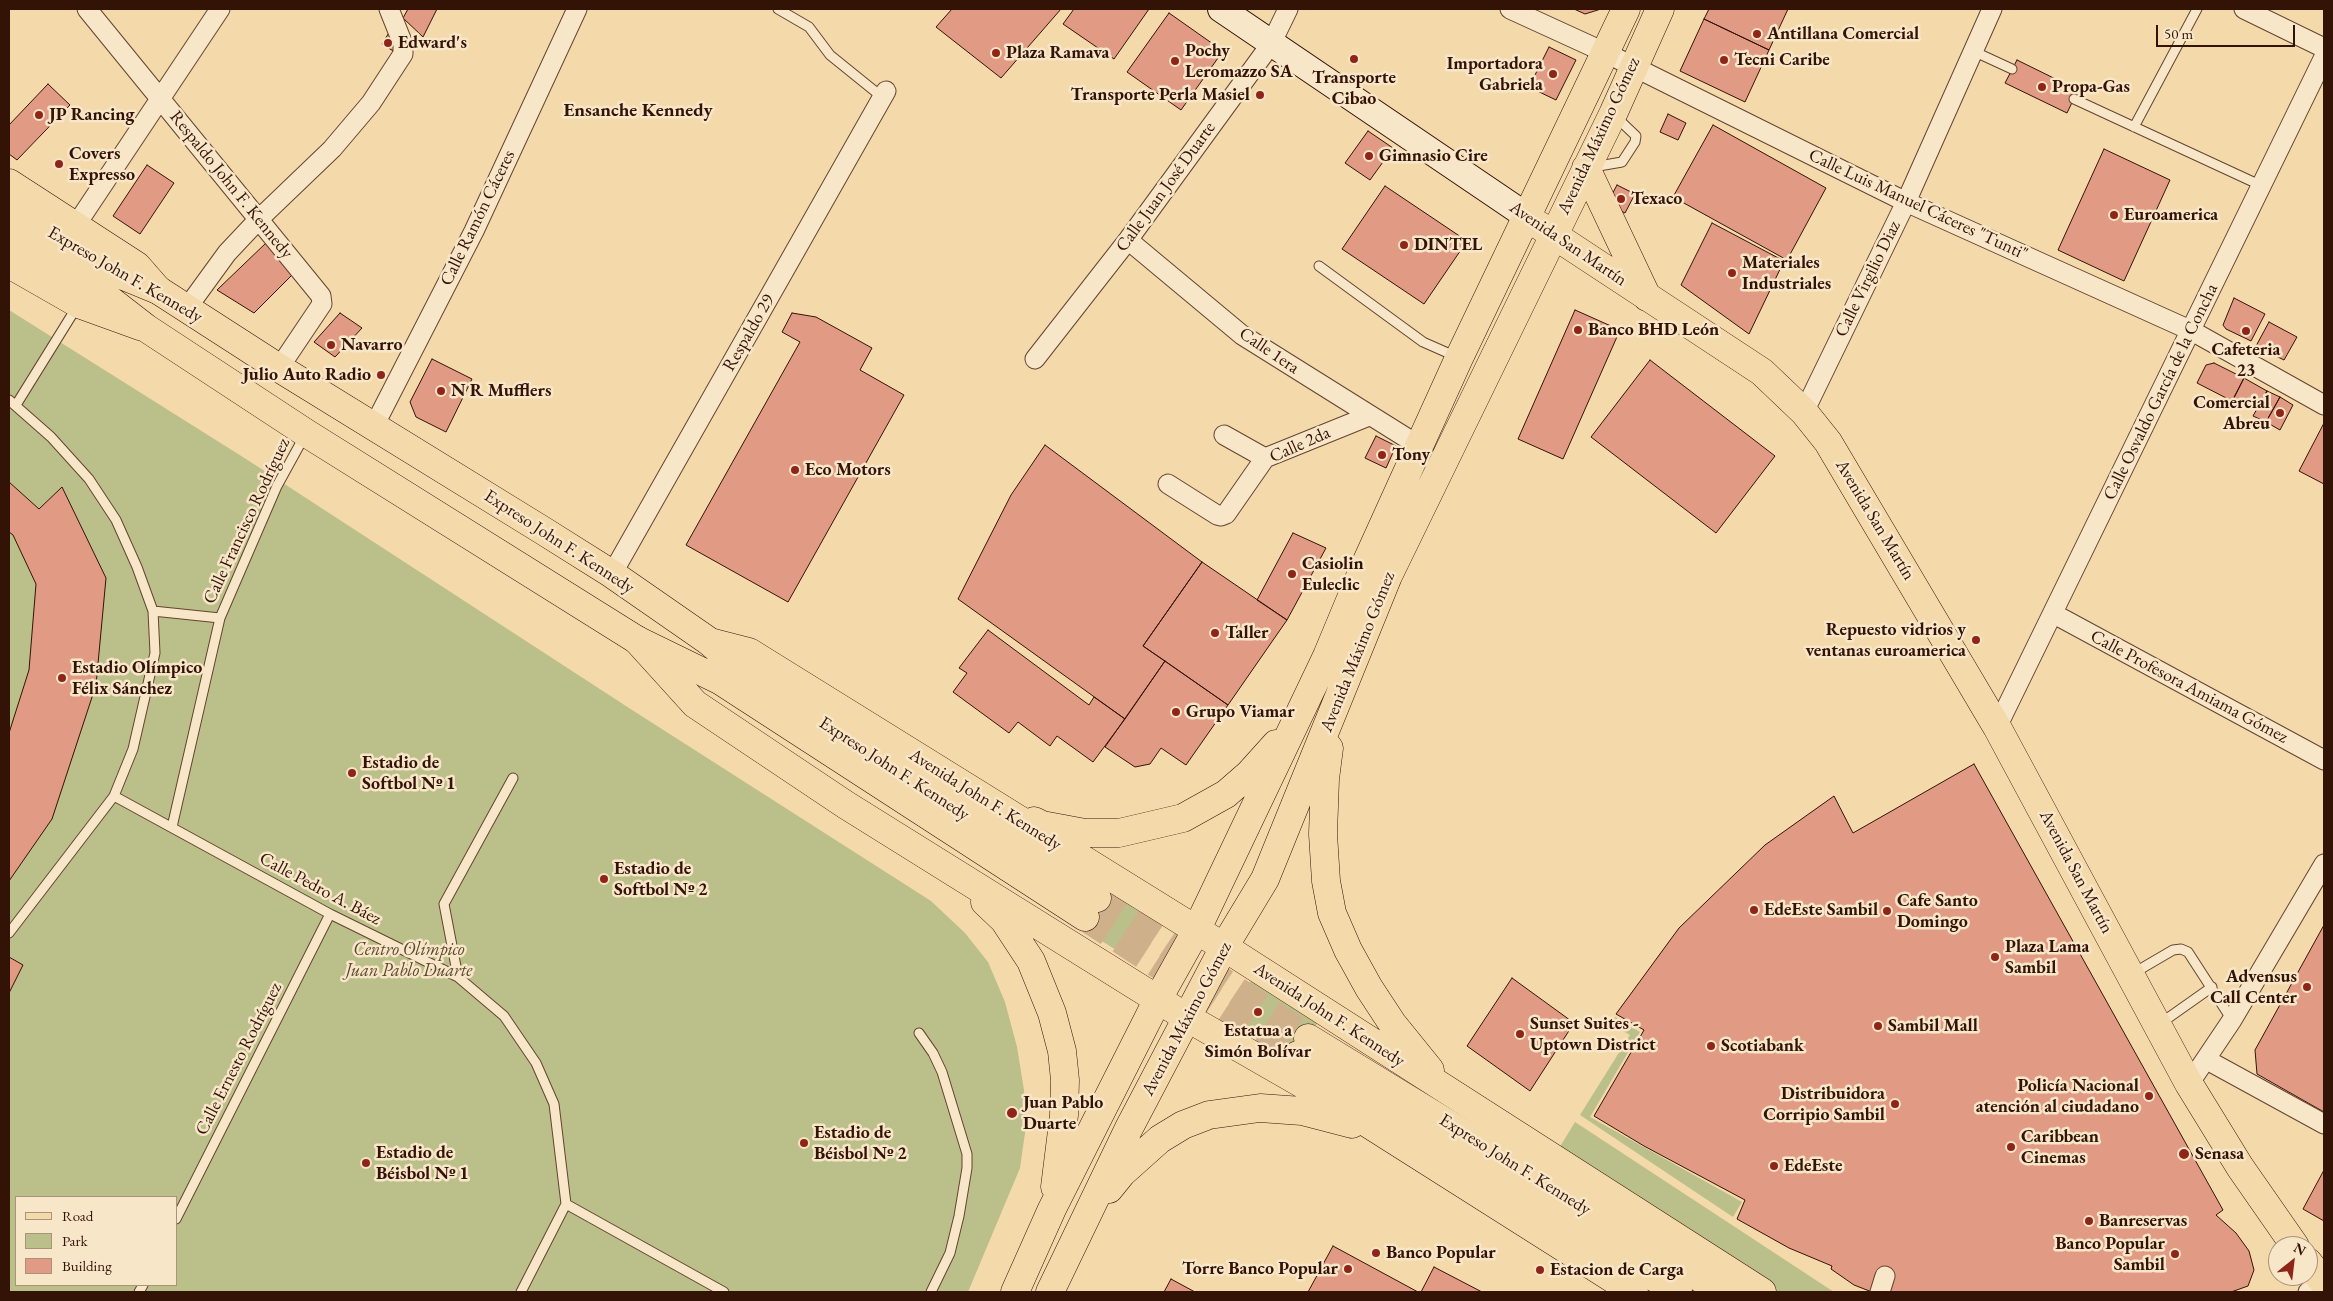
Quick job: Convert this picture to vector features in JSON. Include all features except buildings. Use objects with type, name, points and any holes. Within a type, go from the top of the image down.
[{"type":"main road","name":"Avenida San Martín","points":[[1221,9],[1553,235],[1762,372],[1804,412],[1828,442],[1997,727],[2190,1084],[2240,1168],[2288,1236]]},
{"type":"main road","name":"Avenida Máximo Gómez","points":[[1015,1292],[1052,1209],[1158,998],[1196,930],[1327,656],[1362,572],[1421,446],[1459,358],[1626,9]]},
{"type":"main road","name":"Avenida Máximo Gómez","points":[[1050,1292],[1129,1128],[1186,1017],[1224,947],[1265,879],[1388,576],[1613,114],[1632,66],[1660,9]]},
{"type":"main road","points":[[1586,168],[1647,297]]},
{"type":"main road","points":[[9,183],[137,266],[158,290]]},
{"type":"main road","name":"Expreso John F. Kennedy","points":[[9,207],[119,274],[158,290],[279,368],[612,574],[710,642],[740,669],[881,762],[1091,908],[721,681],[637,640],[306,433],[146,328],[79,276],[9,234]]},
{"type":"main road","points":[[9,264],[79,304],[146,328]]},
{"type":"main road","points":[[637,640],[695,704],[846,804],[1186,1017],[1334,1102],[1634,1292]]},
{"type":"main road","name":"Avenida John F. Kennedy","points":[[710,642],[749,652],[984,800],[1224,947],[1762,1292]]},
{"type":"main road","points":[[984,800],[1042,825],[1085,833],[1119,833],[1183,818],[1226,794],[1249,774],[1276,743],[1302,708]]},
{"type":"main road","points":[[1335,710],[1325,779],[1322,834],[1326,881],[1332,913],[1348,950],[1373,995],[1422,1061],[1458,1097]]},
{"type":"main road","points":[[958,874],[1004,920],[1031,961],[1052,1013],[1062,1051],[1065,1080],[1060,1153],[1052,1209]]},
{"type":"main road","name":"Expreso John F. Kennedy","points":[[1678,1292],[1303,1046],[1723,1292]]},
{"type":"main road","points":[[1084,1222],[1122,1173],[1160,1139],[1183,1125],[1209,1115],[1260,1108],[1302,1111],[1349,1123],[1420,1158]]},
{"type":"street","name":"Respaldo John F. Kennedy","points":[[88,9],[321,296],[322,304],[279,368]]},
{"type":"street","points":[[76,225],[220,9]]},
{"type":"street","points":[[187,308],[227,253],[259,219],[332,149],[372,103],[403,54],[403,44],[389,9]]},
{"type":"street","name":"Calle Ramón Cáceres","points":[[374,426],[474,231],[577,9]]},
{"type":"street","name":"Calle Juan José Duarte","points":[[1035,359],[1128,240],[1271,44],[1288,9]]},
{"type":"street","name":"Calle Luis Manuel Cáceres \"Tunti\"","points":[[1510,9],[1604,52],[1906,202],[2192,331],[2324,405]]},
{"type":"street","name":"Calle Virgilio Diaz","points":[[1804,412],[1906,202],[1992,9]]},
{"type":"street","points":[[2244,9],[2324,48]]},
{"type":"street","name":"Calle Osvaldo García de la Concha","points":[[1997,727],[2054,614],[2324,57]]},
{"type":"street","name":"Respaldo 29","points":[[612,574],[884,94]]},
{"type":"street","name":"Calle 1era","points":[[1128,240],[1242,335],[1369,416],[1421,446]]},
{"type":"street","name":"Calle 2da","points":[[1168,484],[1217,515],[1226,514],[1265,458],[1369,416]]},
{"type":"street","points":[[1224,435],[1265,458]]},
{"type":"street","name":"Calle Profesora Amiama Gómez","points":[[2054,614],[2324,760]]},
{"type":"street","points":[[2190,1084],[2232,1020],[2324,864]]},
{"type":"street","points":[[2207,1060],[2324,1124]]},
{"type":"lane","points":[[778,9],[809,27],[830,55],[884,94]]},
{"type":"lane","points":[[2134,128],[2197,9]]},
{"type":"lane","points":[[1973,51],[2012,69]]},
{"type":"lane","points":[[2074,100],[2262,186]]},
{"type":"lane","points":[[1319,266],[1423,342],[1459,358]]},
{"type":"lane","points":[[9,933],[114,796],[133,749],[155,653],[153,612],[137,567],[116,520],[89,479],[50,437],[12,403],[79,304]]},
{"type":"lane","name":"Calle Francisco Rodríguez","points":[[172,827],[220,618],[277,486],[306,433]]},
{"type":"lane","points":[[153,612],[220,618]]},
{"type":"lane","points":[[458,977],[444,904],[513,778]]},
{"type":"lane","name":"Calle Pedro A. Báez","points":[[114,796],[330,914],[458,977],[504,1016],[536,1063],[554,1104],[566,1204]]},
{"type":"lane","name":"Calle Ernesto Rodríguez","points":[[178,1215],[330,914]]},
{"type":"lane","points":[[2132,975],[2173,950],[2181,949],[2188,952],[2232,1020]]},
{"type":"lane","points":[[2159,1025],[2212,988]]},
{"type":"lane","points":[[919,1033],[933,1053],[942,1072],[966,1154],[967,1168],[950,1253],[931,1292]]},
{"type":"lane","points":[[521,1292],[566,1204],[724,1292]]},
{"type":"green space","name":"Centro Olímpico Juan Pablo Duarte","points":[[9,310],[246,459],[629,708],[931,901],[965,933],[988,962],[1005,1002],[1017,1047],[1024,1090],[1026,1126],[1020,1168],[968,1292],[9,1292]]},
{"type":"green space","points":[[1107,891],[1143,914],[1151,932],[1142,949],[1127,957],[1083,929]]},
{"type":"green space","points":[[1256,980],[1319,1020],[1295,1062],[1237,1026],[1232,1008],[1234,996],[1243,984]]},
{"type":"green space","points":[[1615,1017],[1640,1032],[1590,1117],[1742,1202],[1733,1217],[1580,1115],[1630,1035],[1611,1024]]},
{"type":"green space","points":[[1575,1122],[1834,1292],[1770,1292],[1555,1155]]},
{"type":"tunnel","points":[[1097,898],[1308,1038]]},
{"type":"tunnel","points":[[1085,917],[1298,1055]]},
{"type":"place","name":"Antillana Comercial","points":[[1757,34]]},
{"type":"place","name":"Edward's","points":[[388,43]]},
{"type":"place","name":"Plaza Ramava","points":[[996,53]]},
{"type":"place","name":"Transporte Cibao","points":[[1354,59]]},
{"type":"place","name":"Tecni Caribe","points":[[1724,60]]},
{"type":"place","name":"Pochy Leromazzo SA","points":[[1175,61]]},
{"type":"place","name":"Importadora Gabriela","points":[[1553,74]]},
{"type":"place","name":"Propa-Gas","points":[[2042,87]]},
{"type":"place","name":"Transporte Perla Masiel","points":[[1260,95]]},
{"type":"place","name":"JP Rancing","points":[[39,115]]},
{"type":"place","name":"Gimnasio Cire","points":[[1369,156]]},
{"type":"place","name":"Covers Expresso","points":[[59,164]]},
{"type":"place","name":"Texaco","points":[[1621,199]]},
{"type":"place","name":"Euroamerica","points":[[2114,215]]},
{"type":"place","name":"DINTEL","points":[[1404,245]]},
{"type":"place","name":"Materiales Industriales","points":[[1732,273]]},
{"type":"place","name":"Banco BHD León","points":[[1578,330]]},
{"type":"place","name":"Cafeteria 23","points":[[2246,331]]},
{"type":"place","name":"Navarro","points":[[331,345]]},
{"type":"place","name":"Julio Auto Radio","points":[[381,375]]},
{"type":"place","name":"N R Mufflers","points":[[441,391]]},
{"type":"place","name":"Comercial Abreu","points":[[2280,413]]},
{"type":"place","name":"Tony","points":[[1382,455]]},
{"type":"place","name":"Eco Motors","points":[[795,470]]},
{"type":"place","name":"Casiolin Euleclic","points":[[1292,574]]},
{"type":"place","name":"Taller","points":[[1215,633]]},
{"type":"place","name":"Repuesto vidrios y ventanas euroamerica","points":[[1976,640]]},
{"type":"place","name":"Estadio Olímpico Félix Sánchez","points":[[62,678]]},
{"type":"place","name":"Grupo Viamar","points":[[1176,712]]},
{"type":"place","name":"Estadio de Softbol Nº 1","points":[[352,773]]},
{"type":"place","name":"Estadio de Softbol Nº 2","points":[[604,879]]},
{"type":"place","name":"EdeEste Sambil","points":[[1754,910]]},
{"type":"place","name":"Cafe Santo Domingo","points":[[1887,911]]},
{"type":"place","name":"Plaza Lama Sambil","points":[[1995,957]]},
{"type":"place","name":"Advensus Call Center","points":[[2307,987]]},
{"type":"place","name":"Estatua a Simón Bolívar","points":[[1258,1012]]},
{"type":"place","name":"Sambil Mall","points":[[1878,1026]]},
{"type":"place","name":"Sunset Suites - Uptown District","points":[[1520,1034]]},
{"type":"place","name":"Scotiabank","points":[[1711,1046]]},
{"type":"place","name":"Policía Nacional atención al ciudadano","points":[[2149,1096]]},
{"type":"place","name":"Distribuidora Corripio Sambil","points":[[1895,1104]]},
{"type":"place","name":"Juan Pablo Duarte","points":[[1012,1113]]},
{"type":"place","name":"Estadio de Béisbol Nº 2","points":[[804,1143]]},
{"type":"place","name":"Caribbean Cinemas","points":[[2011,1147]]},
{"type":"place","name":"Senasa","points":[[2184,1154]]},
{"type":"place","name":"Estadio de Béisbol Nº 1","points":[[366,1163]]},
{"type":"place","name":"EdeEste","points":[[1774,1166]]},
{"type":"place","name":"Banreservas","points":[[2089,1221]]},
{"type":"place","name":"Banco Popular","points":[[1376,1253]]},
{"type":"place","name":"Banco Popular Sambil","points":[[2175,1254]]},
{"type":"place","name":"Torre Banco Popular","points":[[1348,1269]]},
{"type":"place","name":"Estacion de Carga","points":[[1540,1270]]},
{"type":"district","name":"Ensanche Kennedy","points":[[638,111]]}]
